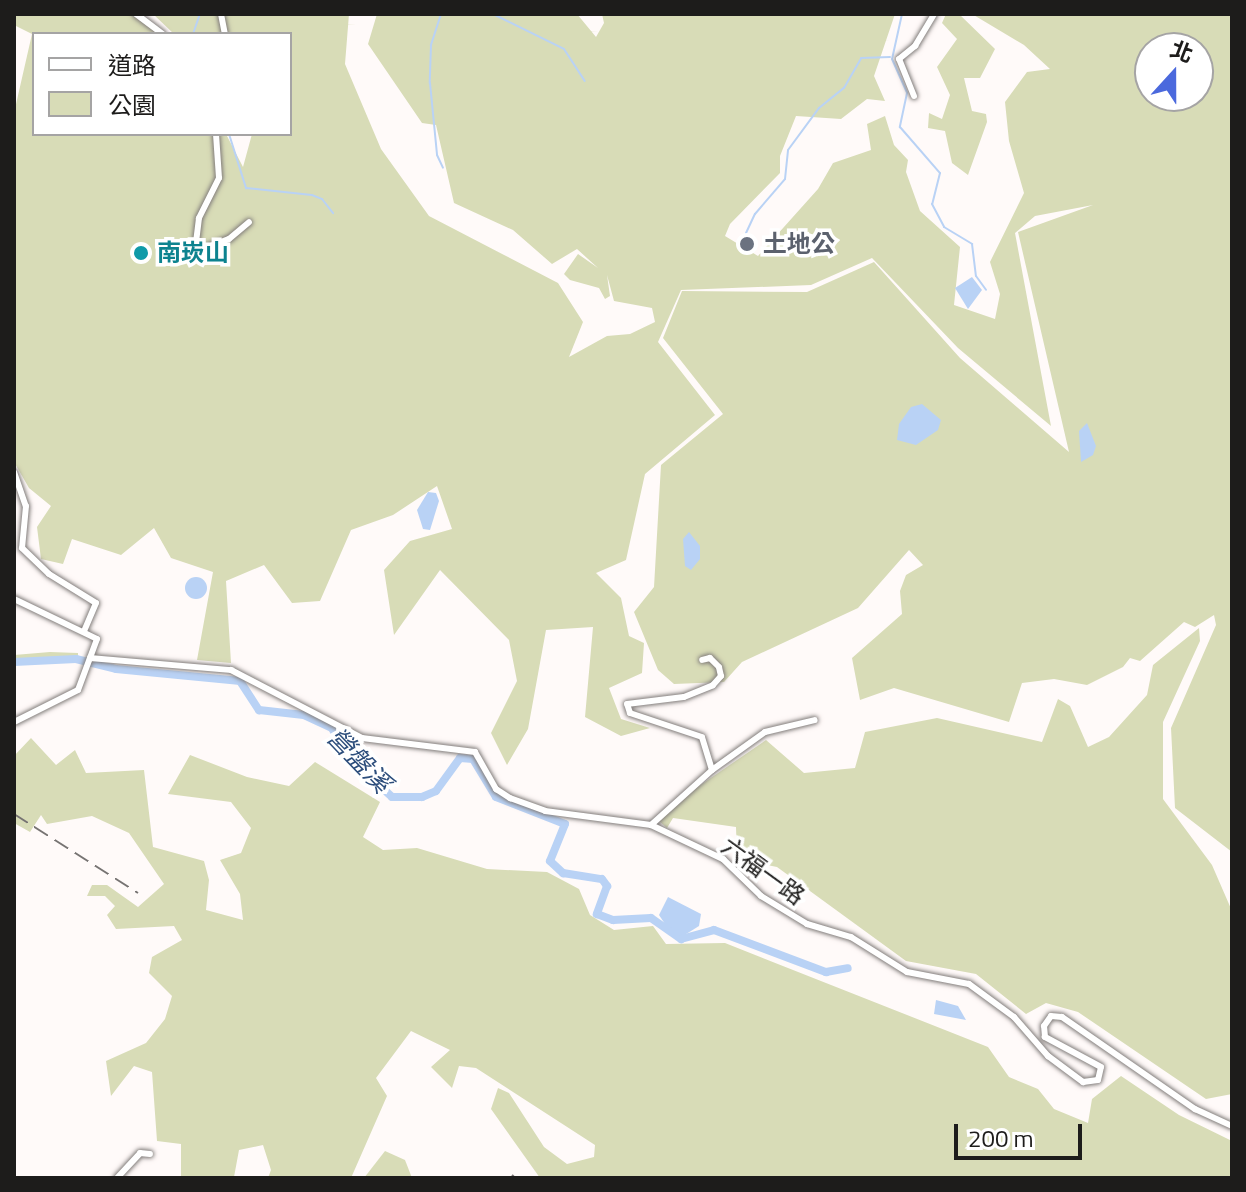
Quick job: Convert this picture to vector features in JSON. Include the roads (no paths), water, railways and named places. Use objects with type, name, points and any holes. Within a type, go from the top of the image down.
[{"type":"street","points":[[136,14],[160,32]]},
{"type":"street","points":[[914,96],[899,59],[915,46],[934,14]]},
{"type":"street","points":[[216,136],[219,178],[199,218],[195,252],[229,239],[249,222]]},
{"type":"street","points":[[14,472],[26,506],[22,548],[49,574],[96,603],[84,631]]},
{"type":"street","points":[[14,599],[97,639],[76,692],[14,722]]},
{"type":"street","name":"六福一路","points":[[90,658],[231,670],[362,738],[414,741],[480,753],[496,789],[526,805],[651,825],[723,859],[761,896],[807,924],[851,937],[907,972],[969,984],[1014,1017],[1048,1056],[1083,1082],[1098,1080],[1101,1067],[1045,1037],[1044,1026],[1051,1016],[1062,1017],[1195,1109],[1232,1126]]},
{"type":"street","points":[[702,660],[710,658],[719,667],[721,676],[713,685],[684,697],[632,700],[627,709],[694,731],[706,745],[712,770]]},
{"type":"street","points":[[651,825],[712,770],[765,732],[815,720]]},
{"type":"street","points":[[117,1178],[140,1153],[150,1154]]},
{"type":"water","points":[[972,277],[982,290],[968,309],[955,288]]},
{"type":"water","points":[[922,404],[941,420],[938,430],[916,445],[897,440],[899,424],[911,407]]},
{"type":"water","points":[[1087,423],[1096,446],[1093,455],[1081,462],[1079,431]]},
{"type":"water","points":[[428,492],[436,493],[439,501],[430,530],[423,529],[417,510]]},
{"type":"water","points":[[689,532],[700,546],[700,559],[691,570],[685,566],[683,539]]},
{"type":"water","points":[[192,577],[200,577],[207,588],[200,599],[192,599],[185,592],[185,584]]},
{"type":"water","points":[[668,897],[701,914],[699,926],[683,936],[669,930],[659,915]]},
{"type":"water","points":[[936,1000],[958,1006],[966,1020],[934,1014]]},
{"type":"waterway","points":[[194,32],[200,14]]},
{"type":"waterway","points":[[441,14],[431,45],[430,83],[437,155],[443,168]]},
{"type":"waterway","points":[[493,14],[564,49],[585,81]]},
{"type":"waterway","points":[[902,14],[892,59],[907,93],[900,127],[940,173],[932,204],[944,227],[972,244],[976,276],[986,290]]},
{"type":"waterway","points":[[746,233],[755,214],[785,179],[788,150],[819,108],[844,88],[861,58],[890,57]]},
{"type":"waterway","points":[[230,136],[246,188],[312,195],[322,199],[333,213]]},
{"type":"waterway","name":"營盤溪","points":[[14,662],[76,659],[116,669],[240,681],[259,710],[304,715],[332,728],[346,755],[392,797],[422,797],[436,791],[460,758],[473,759],[496,797],[565,824],[550,861],[563,873],[602,879],[607,886],[597,914],[613,920],[651,918],[681,939],[714,930],[826,972],[848,968]]},
{"type":"railway","points":[[14,814],[138,893]]},
{"type":"railway","points":[[512,1175],[515,1178]]},
{"type":"place","name":"土地公","points":[[747,244]]},
{"type":"place","name":"南崁山","points":[[141,253]]}]
